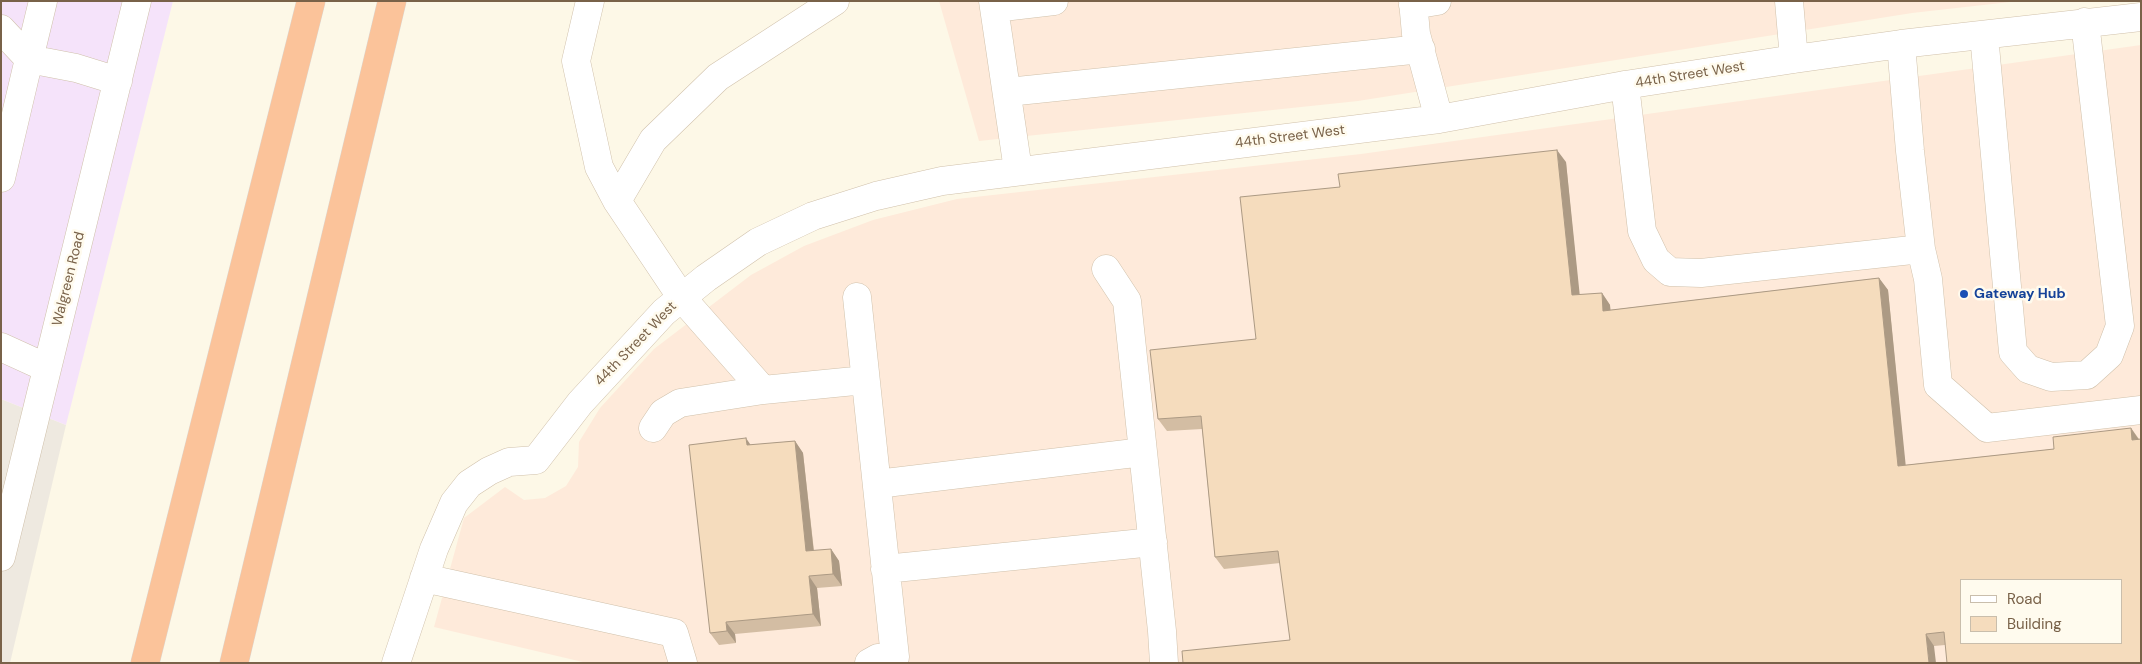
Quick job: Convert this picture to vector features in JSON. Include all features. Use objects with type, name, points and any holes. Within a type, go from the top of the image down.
[{"type":"highway","points":[[145,663],[311,1]]},
{"type":"highway","points":[[234,663],[392,1]]},
{"type":"highway","points":[[140,663],[158,608]]},
{"type":"street","points":[[1,178],[43,1]]},
{"type":"street","name":"Walgreen Road","points":[[1,557],[9,489],[47,368],[137,1]]},
{"type":"street","points":[[590,1],[576,61],[599,167],[617,201],[682,298],[762,390]]},
{"type":"street","points":[[617,201],[653,140],[718,77],[835,1]]},
{"type":"street","points":[[1018,170],[1008,92],[993,4],[1054,1]]},
{"type":"street","points":[[1789,1],[1794,59]]},
{"type":"street","points":[[1421,2],[1416,34],[1440,119]]},
{"type":"street","name":"44th Street West","points":[[424,578],[454,504],[469,484],[488,471],[509,462],[536,460],[598,382],[664,312],[706,278],[758,242],[813,216],[876,196],[942,181],[1018,170],[1440,119],[1625,85],[1794,59],[1901,44],[2141,17]]},
{"type":"street","points":[[1984,35],[2013,352],[2028,369],[2051,377],[2087,375],[2109,355],[2120,326],[2085,22]]},
{"type":"street","points":[[1,29],[29,58],[76,68],[118,81]]},
{"type":"street","points":[[1901,44],[1921,249],[1928,280],[1938,385],[1987,428],[2141,410]]},
{"type":"street","points":[[1008,92],[1420,48]]},
{"type":"street","points":[[1625,85],[1642,231],[1656,260],[1670,272],[1701,274],[1921,249]]},
{"type":"street","points":[[1106,269],[1127,301],[1144,452],[1164,663]]},
{"type":"street","points":[[857,297],[895,657],[878,658],[869,663]]},
{"type":"street","points":[[1,347],[47,368]]},
{"type":"street","points":[[653,428],[662,413],[680,403],[762,390],[865,380]]},
{"type":"street","points":[[876,484],[1144,452]]},
{"type":"street","points":[[885,568],[1153,542]]},
{"type":"street","points":[[396,663],[424,578],[674,633],[683,663]]},
{"type":"shaded area","points":[[1,1],[173,1],[66,425],[1,399]]},
{"type":"shaded area","points":[[939,1],[2019,1],[1912,13],[1358,101],[979,141]]},
{"type":"shaded area","points":[[2141,45],[2141,663],[587,663],[434,627],[464,518],[505,487],[524,500],[545,498],[566,486],[578,467],[579,442],[600,408],[654,349],[751,275],[804,246],[873,220],[957,199],[1361,154]]},
{"type":"shaded area","points":[[1,399],[66,425],[10,663],[1,663]]},
{"type":"building","points":[[1557,150],[1572,295],[1602,293],[1603,311],[1879,278],[1898,466],[2054,449],[2053,437],[2131,428],[2132,440],[2141,439],[2141,663],[1947,663],[1944,632],[1926,634],[1929,663],[1183,663],[1182,651],[1290,640],[1278,551],[1215,557],[1201,416],[1158,419],[1150,350],[1256,339],[1240,197],[1340,187],[1338,174]]},
{"type":"building","points":[[746,438],[747,445],[795,441],[806,551],[831,549],[833,574],[809,576],[813,614],[726,622],[727,631],[710,633],[689,445]]},
{"type":"place","name":"Gateway Hub","points":[[1964,294]]}]
